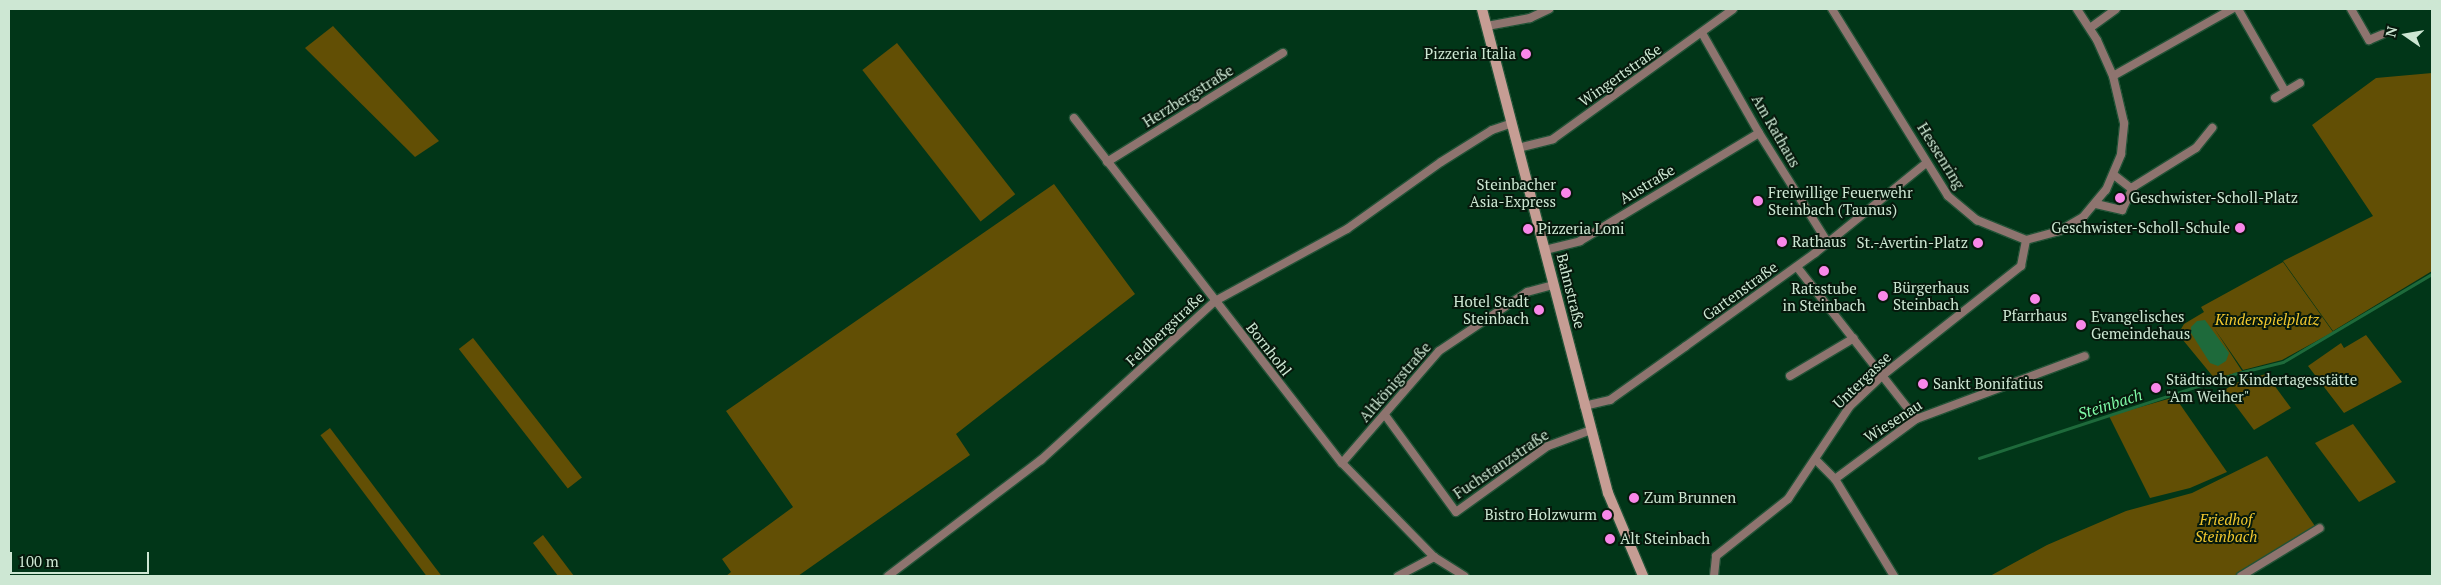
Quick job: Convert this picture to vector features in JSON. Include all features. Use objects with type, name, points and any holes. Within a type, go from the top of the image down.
[{"type":"main road","name":"Bahnstraße","points":[[1482,9],[1608,493],[1643,576]]},
{"type":"street","points":[[1487,26],[1530,18],[1549,9]]},
{"type":"street","name":"Wingertstraße","points":[[1518,148],[1553,139],[1702,33],[1731,9]]},
{"type":"street","name":"Hessenring","points":[[1832,9],[1948,196],[1968,215],[2026,240]]},
{"type":"street","points":[[2026,240],[2069,227],[2096,204],[2114,175],[2121,154],[2124,123],[2113,76],[2090,28],[2077,9]]},
{"type":"street","points":[[2090,28],[2116,9]]},
{"type":"street","points":[[2113,76],[2232,9]]},
{"type":"street","points":[[2238,9],[2285,91]]},
{"type":"street","points":[[2351,9],[2369,40],[2383,34]]},
{"type":"street","name":"Am Rathaus","points":[[1702,33],[1759,133],[1828,243]]},
{"type":"street","name":"Herzbergstraße","points":[[1107,162],[1283,53]]},
{"type":"street","points":[[2275,98],[2300,83]]},
{"type":"street","name":"Bornhohl","points":[[1074,118],[1342,463],[1434,557],[1464,576]]},
{"type":"street","name":"Feldbergstraße","points":[[888,576],[897,574],[1067,438],[1215,301],[1347,229],[1441,162],[1492,130],[1512,123]]},
{"type":"street","points":[[2096,204],[2121,211],[2132,189],[2196,148],[2212,128]]},
{"type":"street","name":"Austraße","points":[[1545,250],[1580,241],[1759,133]]},
{"type":"street","name":"Gartenstraße","points":[[1584,406],[1610,400],[1797,267],[1926,163]]},
{"type":"street","points":[[2114,175],[2132,189]]},
{"type":"street","name":"Untergasse","points":[[1714,576],[1716,556],[1788,499],[1815,459],[1830,432],[1850,406],[1883,375],[2021,266],[2026,240]]},
{"type":"street","points":[[1797,267],[1883,375],[1916,420]]},
{"type":"street","name":"Altkönigstraße","points":[[1342,463],[1448,344],[1527,292],[1554,285]]},
{"type":"street","points":[[1790,376],[1854,338]]},
{"type":"street","name":"Wiesenau","points":[[1835,479],[1916,420],[2085,356]]},
{"type":"street","name":"Fuchstanzstraße","points":[[1385,415],[1456,512],[1548,446],[1591,430]]},
{"type":"street","points":[[1815,459],[1835,479],[1894,576]]},
{"type":"street","points":[[2241,576],[2320,528]]},
{"type":"street","points":[[1398,576],[1434,557]]},
{"type":"green space","points":[[333,26],[439,141],[415,157],[305,48]]},
{"type":"green space","points":[[897,43],[1015,194],[981,221],[862,70]]},
{"type":"green space","points":[[2432,73],[2432,271],[2333,331],[2283,261],[2373,216],[2312,125],[2376,78]]},
{"type":"green space","points":[[1054,184],[1135,294],[956,434],[970,455],[798,576],[726,576],[731,572],[722,559],[793,507],[726,411]]},
{"type":"green space","name":"Kinderspielplatz","points":[[2283,262],[2333,332],[2282,360],[2243,370],[2214,328],[2242,371],[2215,379],[2178,334],[2184,324],[2204,312],[2201,307]]},
{"type":"green space","points":[[2366,335],[2402,382],[2344,413],[2308,366],[2341,343],[2344,348]]},
{"type":"green space","points":[[473,338],[582,477],[568,489],[459,349]]},
{"type":"green space","points":[[2266,374],[2291,408],[2254,430],[2224,390],[2240,381]]},
{"type":"green space","points":[[2175,397],[2227,472],[2190,488],[2150,498],[2109,416]]},
{"type":"green space","points":[[2353,424],[2396,482],[2359,502],[2315,443]]},
{"type":"green space","points":[[330,428],[442,576],[427,576],[320,435]]},
{"type":"green space","name":"Friedhof Steinbach","points":[[2267,456],[2317,529],[2235,576],[1990,576],[2047,545],[2126,511],[2192,493]]},
{"type":"green space","points":[[543,535],[574,576],[558,576],[533,543]]},
{"type":"shaded area","points":[[2205,320],[2229,353],[2226,361],[2218,366],[2210,363],[2191,333],[2191,327],[2197,321]]},
{"type":"waterway","name":"Steinbach","points":[[1979,458],[2234,374],[2283,362],[2432,274]]},
{"type":"place","name":"Pizzeria Italia","points":[[1526,54]]},
{"type":"place","name":"Steinbacher Asia-Express","points":[[1566,193]]},
{"type":"place","name":"Geschwister-Scholl-Platz","points":[[2120,198]]},
{"type":"place","name":"Freiwillige Feuerwehr Steinbach (Taunus)","points":[[1758,201]]},
{"type":"place","name":"Geschwister-Scholl-Schule","points":[[2240,228]]},
{"type":"place","name":"Pizzeria Loni","points":[[1528,229]]},
{"type":"place","name":"Rathaus","points":[[1782,242]]},
{"type":"place","name":"St.-Avertin-Platz","points":[[1978,243]]},
{"type":"place","name":"Ratsstube in Steinbach","points":[[1824,271]]},
{"type":"place","name":"Bürgerhaus Steinbach","points":[[1883,296]]},
{"type":"place","name":"Pfarrhaus","points":[[2035,299]]},
{"type":"place","name":"Hotel Stadt Steinbach","points":[[1539,310]]},
{"type":"place","name":"Evangelisches Gemeindehaus","points":[[2081,325]]},
{"type":"place","name":"Sankt Bonifatius","points":[[1923,384]]},
{"type":"place","name":"Städtische Kindertagesstätte \"Am Weiher\"","points":[[2156,388]]},
{"type":"place","name":"Zum Brunnen","points":[[1634,498]]},
{"type":"place","name":"Bistro Holzwurm","points":[[1607,515]]},
{"type":"place","name":"Alt Steinbach","points":[[1610,539]]}]
